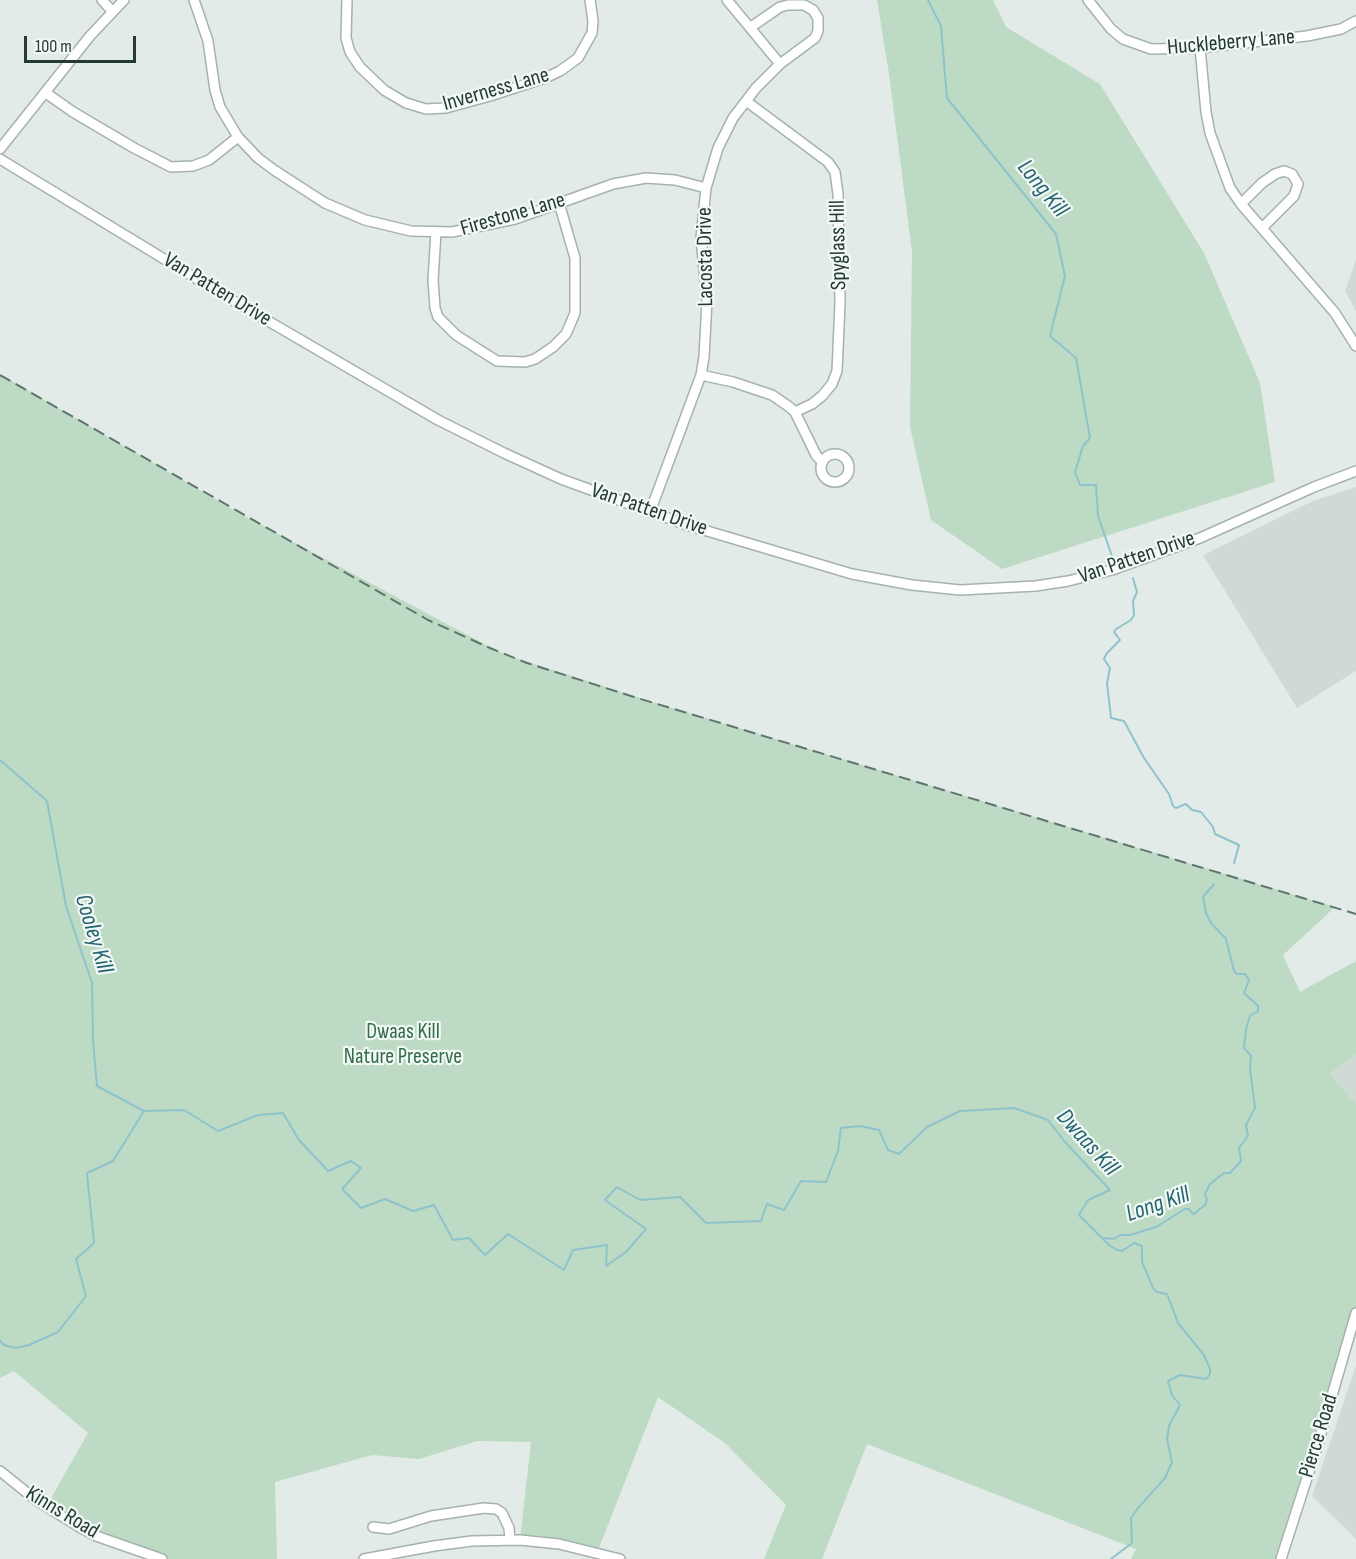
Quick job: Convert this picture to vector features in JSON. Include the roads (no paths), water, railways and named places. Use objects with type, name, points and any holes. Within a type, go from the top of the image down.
[{"type":"street","points":[[102,0],[112,11]]},
{"type":"street","points":[[0,149],[112,11],[124,0]]},
{"type":"street","name":"Firestone Lane","points":[[194,0],[208,41],[215,90],[220,107],[238,137],[258,158],[274,170],[325,203],[348,213],[411,231],[470,230],[515,219],[613,184],[646,178],[675,180],[706,188]]},
{"type":"street","name":"Inverness Lane","points":[[347,0],[346,38],[360,67],[384,90],[405,103],[426,109],[446,108],[490,96],[560,71],[578,58],[592,33],[590,0]]},
{"type":"street","points":[[727,0],[780,64]]},
{"type":"street","name":"Huckleberry Lane","points":[[1088,0],[1111,29],[1123,39],[1151,49],[1200,48],[1307,36],[1341,29],[1356,21]]},
{"type":"street","name":"Lacosta Drive","points":[[650,512],[701,375],[707,301],[701,238],[706,188],[718,148],[733,118],[746,101],[780,64],[815,38],[819,23],[813,10],[804,5],[788,5],[780,7],[751,27]]},
{"type":"street","points":[[1200,48],[1210,133],[1230,188],[1241,204],[1335,313],[1356,346]]},
{"type":"street","points":[[46,93],[124,142],[171,167],[193,166],[209,160],[238,137]]},
{"type":"street","name":"Spyglass Hill","points":[[746,101],[823,157],[835,172],[840,212],[840,315],[837,371],[832,384],[822,396],[795,412]]},
{"type":"street","name":"Van Patten Drive","points":[[0,159],[215,290],[438,420],[561,479],[687,525],[852,574],[930,588],[985,590],[1046,585],[1112,570],[1200,537],[1356,471]]},
{"type":"street","points":[[1241,204],[1262,183],[1275,174],[1284,171],[1292,174],[1298,183],[1294,196],[1262,228]]},
{"type":"street","points":[[436,232],[433,280],[438,317],[456,335],[497,361],[525,362],[535,359],[567,334],[575,313],[574,258],[559,203]]},
{"type":"street","points":[[701,375],[772,395],[795,412],[816,455],[822,462]]},
{"type":"street","name":"Pierce Road","points":[[1281,1559],[1317,1448],[1356,1313]]},
{"type":"street","name":"Kinns Road","points":[[0,1471],[36,1500],[81,1528],[96,1536],[162,1559]]},
{"type":"street","points":[[373,1527],[389,1529],[431,1516],[490,1508],[502,1513],[509,1528],[510,1540]]},
{"type":"street","points":[[364,1559],[462,1542],[510,1540],[559,1544],[620,1559]]},
{"type":"waterway","name":"Long Kill","points":[[928,0],[941,26],[947,98],[1056,234],[1065,276],[1050,336],[1076,358],[1090,438],[1083,446],[1075,472],[1080,485],[1096,485],[1098,516],[1114,562]]},
{"type":"waterway","name":"Long Kill","points":[[1133,578],[1137,592],[1133,601],[1134,615],[1131,620],[1116,629],[1114,632],[1120,640],[1104,659],[1110,668],[1107,683],[1111,718],[1124,721],[1144,758],[1169,794],[1173,806],[1176,808],[1186,804],[1192,810],[1201,812],[1213,827],[1215,834],[1239,845],[1234,863]]},
{"type":"waterway","name":"Dwaas Kill","points":[[0,760],[47,801],[66,906],[92,983],[97,1086],[144,1111],[184,1110],[218,1131],[258,1115],[283,1113],[299,1140],[328,1171],[351,1161],[361,1168],[342,1189],[361,1208],[385,1199],[413,1211],[434,1205],[453,1240],[469,1238],[485,1255],[508,1234],[564,1270],[573,1250],[607,1245],[606,1266],[626,1252],[646,1229],[605,1200],[617,1187],[640,1200],[680,1197],[706,1223],[761,1221],[767,1204],[784,1210],[801,1181],[826,1182],[838,1151],[841,1128],[860,1126],[879,1130],[888,1150],[899,1154],[927,1127],[960,1111],[1014,1108],[1048,1120],[1065,1142],[1110,1190],[1088,1200],[1079,1215],[1117,1250],[1122,1251],[1134,1243],[1142,1246],[1142,1262],[1153,1288],[1157,1292],[1167,1294],[1178,1323],[1204,1355],[1210,1369],[1210,1374],[1206,1379],[1180,1375],[1168,1381],[1172,1395],[1180,1405],[1169,1426],[1167,1439],[1172,1462],[1165,1478],[1131,1518],[1132,1543],[1111,1559]]},
{"type":"waterway","name":"Long Kill","points":[[1104,1238],[1114,1239],[1120,1235],[1130,1235],[1156,1227],[1185,1209],[1195,1213],[1205,1205],[1207,1200],[1205,1194],[1210,1184],[1224,1173],[1230,1173],[1241,1161],[1239,1148],[1248,1136],[1246,1125],[1255,1108],[1250,1069],[1251,1056],[1244,1048],[1246,1029],[1250,1016],[1258,1011],[1258,1006],[1244,993],[1249,980],[1245,974],[1237,974],[1234,971],[1226,939],[1211,923],[1206,913],[1203,897],[1214,884]]},
{"type":"waterway","name":"Dwaas Kill","points":[[0,1341],[4,1345],[16,1348],[29,1345],[58,1332],[86,1296],[76,1259],[94,1243],[87,1173],[113,1161],[144,1111]]},
{"type":"railway","points":[[0,375],[428,620],[527,663],[1356,914]]},
{"type":"water label","name":"Cooley Kill","points":[[93,934]]},
{"type":"park label","name":"Dwaas Kill Nature Preserve","points":[[403,1044]]}]
